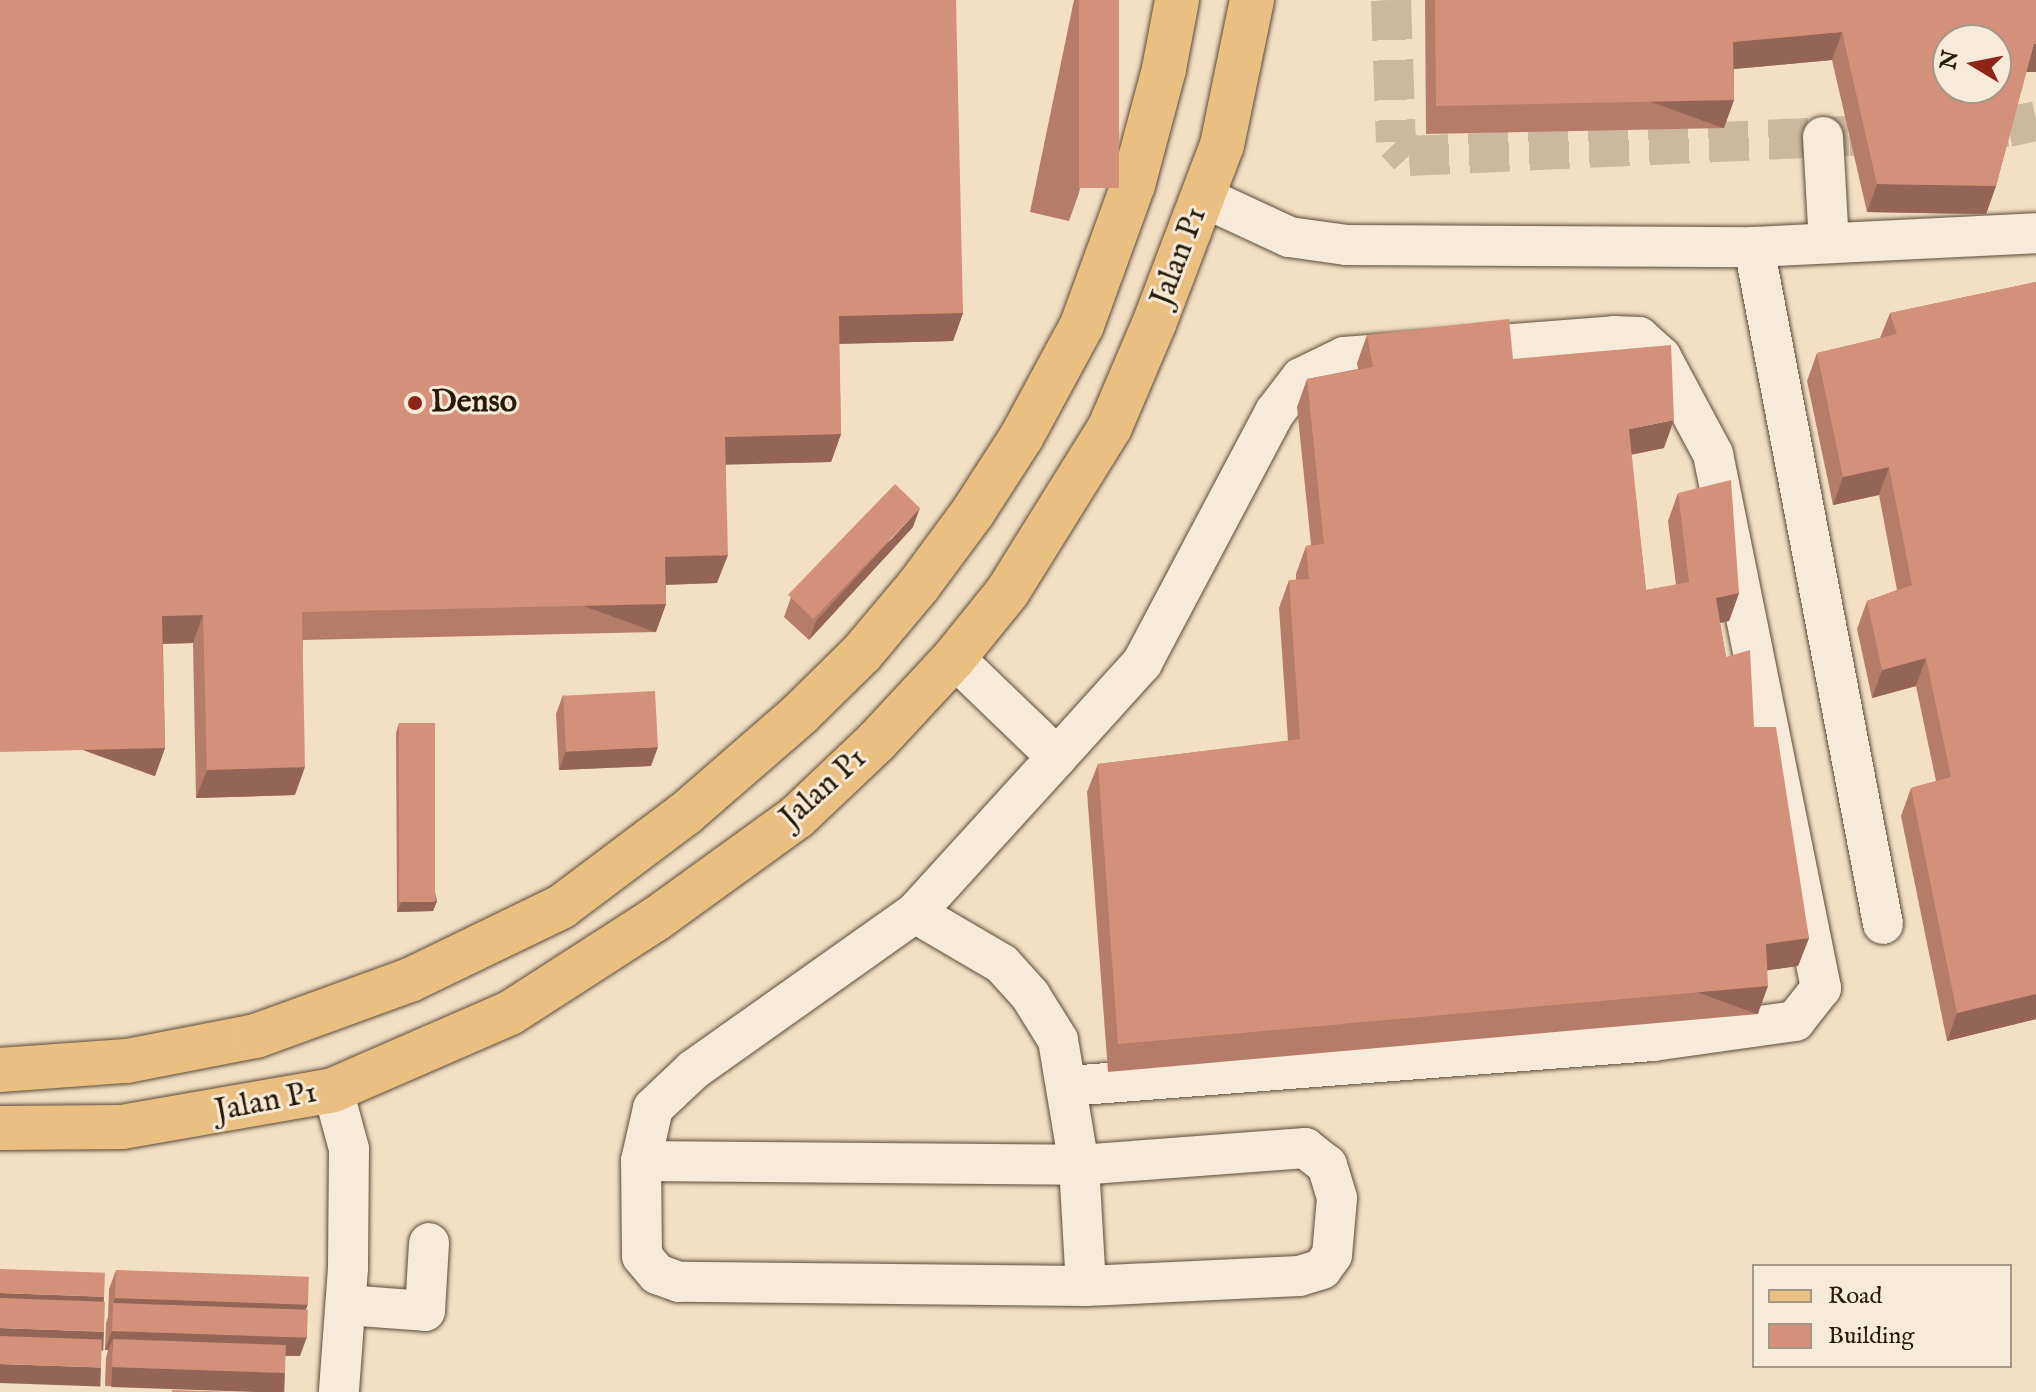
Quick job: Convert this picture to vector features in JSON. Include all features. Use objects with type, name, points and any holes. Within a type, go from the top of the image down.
[{"type":"main road","points":[[0,1070],[127,1061],[256,1036],[410,980],[561,907],[685,814],[800,714],[862,653],[919,585],[973,512],[1022,436],[1082,325],[1133,185],[1164,69],[1177,0]]},
{"type":"main road","name":"Jalan P1","points":[[0,1128],[122,1127],[333,1090],[510,1013],[656,919],[797,817],[877,741],[954,658],[1008,591],[1110,427],[1222,145],[1252,0]]},
{"type":"street","points":[[1823,137],[1829,243]]},
{"type":"street","points":[[1203,197],[1289,237],[1347,245],[1754,247],[2036,233]]},
{"type":"street","points":[[1754,247],[1883,924]]},
{"type":"street","points":[[641,1161],[1079,1165],[1305,1148],[1327,1165],[1337,1198],[1332,1255],[1322,1269],[1299,1276],[1086,1286],[679,1282],[657,1274],[642,1256],[641,1161],[653,1108],[693,1070],[915,913],[1142,663],[1275,412],[1301,378],[1344,357],[1614,336],[1639,337],[1661,357],[1713,454],[1821,988],[1795,1021],[1653,1041],[1068,1086]]},
{"type":"street","points":[[954,658],[1057,757]]},
{"type":"street","points":[[915,913],[1002,964],[1030,995],[1058,1040],[1079,1165],[1086,1286]]},
{"type":"street","points":[[333,1090],[349,1149],[346,1305],[339,1392]]},
{"type":"street","points":[[346,1305],[425,1311],[429,1243]]},
{"type":"building","name":"Denso","points":[[0,0],[956,0],[963,313],[839,316],[841,434],[725,437],[728,555],[665,557],[666,604],[302,612],[305,767],[207,770],[203,615],[162,616],[165,748],[0,752]]},
{"type":"building","points":[[1079,0],[1119,0],[1119,188],[1079,188]]},
{"type":"building","points":[[1435,0],[2036,0],[2036,44],[1996,186],[1877,184],[1842,32],[1733,42],[1734,100],[1436,106]]},
{"type":"building","points":[[2036,282],[2036,994],[1957,1013],[1911,788],[1951,777],[1926,658],[1882,670],[1867,601],[1912,585],[1889,467],[1843,477],[1817,353],[1897,334],[1890,313]]},
{"type":"building","points":[[1509,319],[1513,359],[1671,345],[1674,420],[1629,429],[1646,590],[1689,582],[1678,493],[1731,480],[1739,593],[1716,598],[1726,657],[1750,650],[1754,727],[1776,727],[1809,938],[1766,944],[1768,986],[1118,1044],[1098,764],[1300,739],[1289,580],[1309,579],[1306,546],[1324,544],[1307,379],[1373,367],[1367,335]]},
{"type":"building","points":[[895,484],[920,508],[813,619],[788,595]]},
{"type":"building","points":[[655,691],[658,747],[566,752],[563,696]]},
{"type":"building","points":[[399,723],[435,723],[435,902],[399,902]]},
{"type":"building","points":[[0,1269],[105,1273],[104,1297],[0,1293]]},
{"type":"building","points":[[116,1270],[309,1277],[308,1305],[115,1298]]},
{"type":"building","points":[[0,1298],[105,1302],[104,1332],[0,1328]]},
{"type":"building","points":[[113,1303],[308,1310],[307,1338],[112,1331]]},
{"type":"building","points":[[0,1336],[102,1340],[101,1368],[0,1364]]},
{"type":"building","points":[[113,1339],[286,1345],[285,1373],[112,1367]]},
{"type":"building","points":[[172,1390],[237,1392],[172,1392]]},
{"type":"tunnel","points":[[1391,0],[1396,142],[1409,156],[1849,136],[2008,127],[2036,121]]},
{"type":"place","name":"Denso","points":[[415,403]]}]
